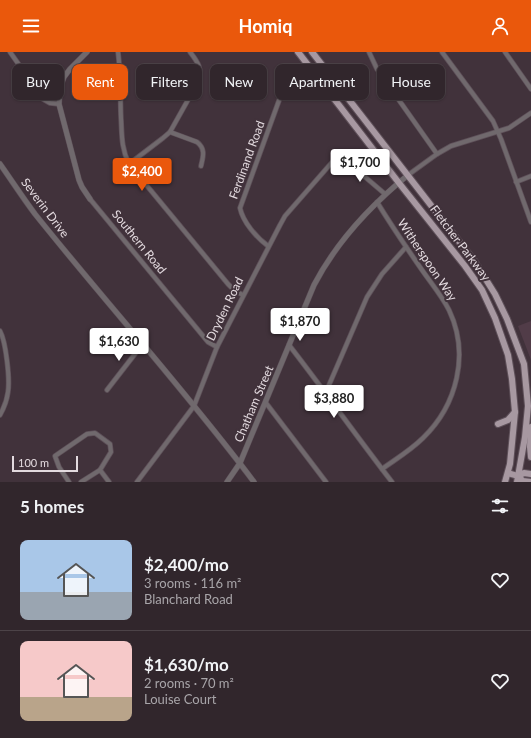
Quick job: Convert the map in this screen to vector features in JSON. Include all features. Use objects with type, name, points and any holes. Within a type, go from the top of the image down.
[{"type":"main road","name":"Fletcher Parkway","points":[[298,52],[465,266],[482,290],[495,318],[508,355],[512,379],[515,412],[506,482]]},
{"type":"main road","name":"Fletcher Parkway","points":[[312,52],[475,262],[495,294],[507,319],[524,364],[528,406],[518,479]]},
{"type":"main road","points":[[524,364],[531,373]]},
{"type":"main road","points":[[531,400],[528,406],[531,423]]},
{"type":"main road","points":[[498,424],[508,420],[515,412]]},
{"type":"main road","points":[[531,427],[531,457]]},
{"type":"main road","points":[[508,473],[523,481],[531,482]]},
{"type":"main road","points":[[518,479],[524,473],[531,474]]},
{"type":"street","points":[[10,52],[43,99],[50,103],[59,104]]},
{"type":"street","name":"Southern Road","points":[[87,52],[64,77],[60,88],[59,104],[82,187],[90,199],[208,342],[217,347]]},
{"type":"street","points":[[118,52],[120,65],[121,141],[129,164],[228,284],[235,291],[243,294]]},
{"type":"street","points":[[129,164],[170,132],[200,79],[201,72],[199,65],[190,52]]},
{"type":"street","points":[[369,52],[377,69],[437,154]]},
{"type":"street","points":[[442,52],[493,121],[531,222]]},
{"type":"street","points":[[505,52],[531,90]]},
{"type":"street","name":"Ferdinand Road","points":[[268,246],[262,242],[242,217],[240,208],[279,100]]},
{"type":"street","name":"Chatham Street","points":[[227,482],[240,463],[314,285],[324,267],[342,241],[376,202],[408,175],[437,154],[451,146],[498,132],[515,125],[531,113]]},
{"type":"street","points":[[170,132],[197,142],[200,145],[203,152],[201,166]]},
{"type":"street","name":"Dryden Road","points":[[137,482],[194,406],[217,347],[243,294],[285,216],[334,160],[339,158],[344,159],[385,194]]},
{"type":"street","name":"Severin Drive","points":[[0,164],[34,213],[194,406],[254,482]]},
{"type":"street","points":[[516,182],[531,176]]},
{"type":"street","name":"Witherspoon Way","points":[[376,202],[441,297],[452,316],[459,346],[459,368],[456,384],[450,400],[438,421],[418,442],[382,469]]},
{"type":"street","points":[[326,392],[367,297],[382,274],[406,247]]},
{"type":"street","points":[[0,331],[3,338],[9,380],[6,400],[0,415]]},
{"type":"street","points":[[107,390],[143,345]]},
{"type":"street","points":[[289,345],[326,392],[342,417],[392,482]]},
{"type":"street","points":[[266,403],[326,482]]},
{"type":"street","points":[[69,482],[59,467],[55,456],[87,434],[95,433],[110,444],[111,452],[100,470],[81,482]]},
{"type":"street","points":[[100,470],[109,482]]},
{"type":"shaded area","points":[[531,321],[531,360],[518,326]]}]
